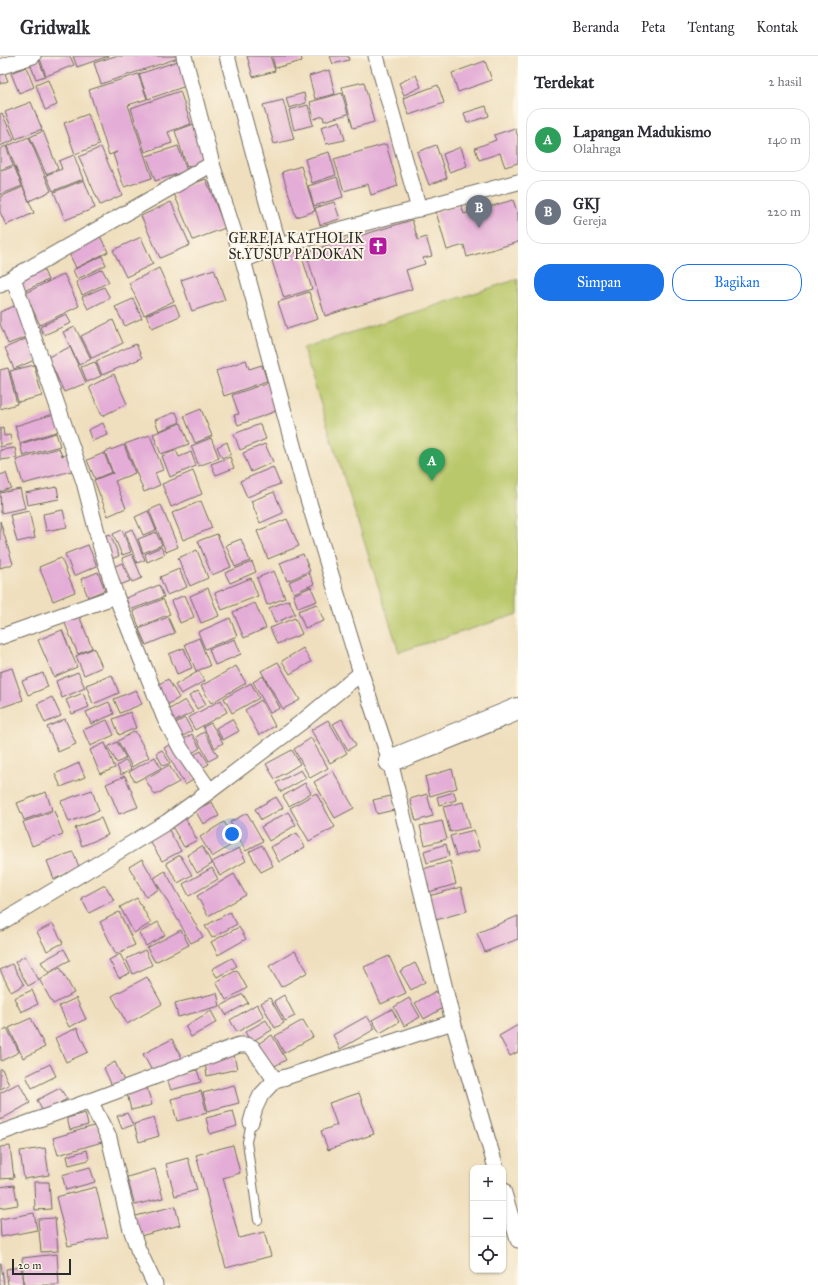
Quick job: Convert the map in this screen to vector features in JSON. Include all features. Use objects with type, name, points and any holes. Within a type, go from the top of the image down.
[{"type":"street","points":[[0,67],[33,56]]},
{"type":"street","points":[[184,56],[212,164],[243,260],[304,486],[361,674],[390,761],[453,1022],[495,1165]]},
{"type":"street","points":[[227,56],[279,246]]},
{"type":"street","points":[[376,56],[419,209]]},
{"type":"street","points":[[210,791],[181,749],[165,719],[116,596],[100,544],[84,482],[6,281],[212,164]]},
{"type":"street","points":[[243,260],[279,246],[518,182]]},
{"type":"street","points":[[0,637],[116,596]]},
{"type":"street","points":[[0,924],[167,822],[302,721],[361,674]]},
{"type":"street","points":[[390,761],[518,708]]},
{"type":"street","points":[[251,1122],[261,1095],[275,1080],[453,1022]]},
{"type":"street","points":[[0,1133],[239,1045],[252,1047],[275,1080]]},
{"type":"street","points":[[90,1101],[109,1138],[130,1226],[138,1249],[156,1285]]},
{"type":"street","points":[[506,1200],[518,1240]]},
{"type":"lane","points":[[251,1122],[248,1142],[258,1220]]},
{"type":"green space","points":[[518,279],[518,614],[399,652],[303,348]]},
{"type":"building","points":[[39,56],[70,56],[74,65],[46,76]]},
{"type":"building","points":[[73,56],[109,56],[77,67]]},
{"type":"building","points":[[115,56],[181,57],[101,84],[94,63]]},
{"type":"building","points":[[247,56],[270,56],[275,71],[253,77]]},
{"type":"building","points":[[272,56],[301,56],[302,61],[275,68]]},
{"type":"building","points":[[330,56],[348,56],[349,60],[333,64]]},
{"type":"building","points":[[38,58],[45,76],[36,79],[29,61]]},
{"type":"building","points":[[181,60],[189,85],[148,99],[139,74]]},
{"type":"building","points":[[485,61],[492,80],[458,92],[452,73]]},
{"type":"building","points":[[26,67],[34,87],[19,93],[11,73]]},
{"type":"building","points":[[3,69],[8,81],[0,84],[0,70]]},
{"type":"building","points":[[329,70],[335,94],[315,99],[309,76]]},
{"type":"building","points":[[138,74],[147,99],[128,105],[152,178],[124,187],[113,154],[117,152],[109,155],[89,90]]},
{"type":"building","points":[[416,75],[421,87],[404,95],[399,83]]},
{"type":"building","points":[[48,80],[57,105],[45,110],[36,85]]},
{"type":"building","points":[[364,82],[374,122],[353,128],[342,87]]},
{"type":"building","points":[[438,85],[444,103],[409,115],[403,98]]},
{"type":"building","points":[[180,91],[191,124],[168,132],[172,143],[145,152],[131,108]]},
{"type":"building","points":[[304,93],[306,103],[289,108],[286,98]]},
{"type":"building","points":[[342,93],[348,114],[324,121],[323,116],[314,119],[310,102]]},
{"type":"building","points":[[283,100],[294,139],[274,144],[263,105]]},
{"type":"building","points":[[31,102],[42,129],[16,139],[5,112]]},
{"type":"building","points":[[308,105],[313,125],[294,130],[289,110]]},
{"type":"building","points":[[486,106],[489,116],[467,123],[464,113]]},
{"type":"building","points":[[2,113],[14,140],[0,146],[0,114]]},
{"type":"building","points":[[88,114],[99,145],[75,154],[64,123]]},
{"type":"building","points":[[340,121],[345,140],[326,144],[321,127]]},
{"type":"building","points":[[194,124],[206,161],[187,167],[175,131]]},
{"type":"building","points":[[515,128],[518,137],[518,163],[505,167],[500,153],[479,160],[475,148],[496,140],[494,135]]},
{"type":"building","points":[[43,131],[58,169],[46,174],[30,137]]},
{"type":"building","points":[[29,137],[51,191],[29,201],[7,146]]},
{"type":"building","points":[[386,144],[398,186],[371,195],[368,184],[344,191],[334,159]]},
{"type":"building","points":[[436,145],[447,178],[429,185],[417,152]]},
{"type":"building","points":[[6,146],[13,165],[0,170],[0,149]]},
{"type":"building","points":[[178,146],[187,171],[155,181],[147,156]]},
{"type":"building","points":[[101,147],[122,195],[100,205],[79,157]]},
{"type":"building","points":[[461,147],[467,166],[449,172],[443,154]]},
{"type":"building","points":[[329,152],[336,175],[312,183],[305,159]]},
{"type":"building","points":[[74,155],[83,179],[53,191],[46,175],[62,169],[59,161]]},
{"type":"building","points":[[14,166],[22,186],[0,195],[0,172]]},
{"type":"building","points":[[301,166],[315,211],[296,217],[282,172]]},
{"type":"building","points":[[337,177],[343,197],[314,206],[308,186]]},
{"type":"building","points":[[206,179],[225,228],[193,240],[173,191]]},
{"type":"building","points":[[84,180],[95,208],[65,220],[54,192]]},
{"type":"building","points":[[23,187],[34,213],[6,225],[0,212],[0,197]]},
{"type":"building","points":[[513,200],[518,215],[518,242],[467,257],[464,245],[447,250],[436,212],[461,205],[464,214]]},
{"type":"building","points":[[171,202],[190,245],[160,258],[141,216]]},
{"type":"building","points":[[334,202],[340,219],[320,225],[315,208]]},
{"type":"building","points":[[412,220],[418,240],[426,237],[432,256],[423,258],[425,264],[406,270],[412,289],[325,316],[306,252]]},
{"type":"building","points":[[99,234],[108,252],[76,268],[67,249]]},
{"type":"building","points":[[141,237],[153,264],[126,277],[113,250]]},
{"type":"building","points":[[300,251],[312,289],[284,298],[272,261]]},
{"type":"building","points":[[102,256],[106,265],[77,279],[73,270]]},
{"type":"building","points":[[42,266],[48,280],[24,291],[17,278]]},
{"type":"building","points":[[159,268],[174,301],[144,315],[129,283]]},
{"type":"building","points":[[102,269],[109,282],[82,295],[76,282]]},
{"type":"building","points":[[214,269],[225,300],[192,311],[181,280]]},
{"type":"building","points":[[64,274],[79,306],[40,325],[25,293]]},
{"type":"building","points":[[104,287],[110,298],[88,309],[82,297]]},
{"type":"building","points":[[309,292],[318,319],[287,329],[278,302]]},
{"type":"building","points":[[133,299],[142,318],[125,326],[115,307]]},
{"type":"building","points":[[175,304],[180,316],[152,328],[146,315]]},
{"type":"building","points":[[17,305],[29,336],[8,344],[0,324],[0,312]]},
{"type":"building","points":[[66,314],[71,323],[44,335],[40,327]]},
{"type":"building","points":[[113,320],[123,343],[92,358],[81,336]]},
{"type":"building","points":[[75,327],[91,359],[79,365],[63,332]]},
{"type":"building","points":[[30,337],[39,358],[14,369],[5,348]]},
{"type":"building","points":[[136,344],[142,358],[102,375],[96,361]]},
{"type":"building","points":[[70,347],[86,383],[64,392],[48,357]]},
{"type":"building","points":[[246,360],[249,369],[262,365],[267,381],[224,396],[216,371]]},
{"type":"building","points":[[95,362],[101,376],[87,382],[81,367]]},
{"type":"building","points":[[34,365],[42,396],[18,402],[10,371]]},
{"type":"building","points":[[8,368],[17,404],[0,409],[0,370]]},
{"type":"building","points":[[114,374],[127,404],[102,416],[89,387]]},
{"type":"building","points":[[270,382],[279,410],[238,425],[234,415],[239,414],[232,395]]},
{"type":"building","points":[[201,409],[212,436],[195,443],[184,416]]},
{"type":"building","points":[[176,412],[180,422],[159,431],[155,420]]},
{"type":"building","points":[[57,413],[62,430],[20,443],[15,426]]},
{"type":"building","points":[[103,423],[108,435],[92,441],[88,430]]},
{"type":"building","points":[[181,423],[189,444],[161,454],[153,434]]},
{"type":"building","points":[[260,424],[266,439],[240,450],[234,434]]},
{"type":"building","points":[[3,428],[4,436],[10,435],[12,444],[0,447],[0,429]]},
{"type":"building","points":[[56,433],[60,446],[23,456],[20,444]]},
{"type":"building","points":[[150,435],[163,470],[155,473],[160,485],[144,492],[125,444]]},
{"type":"building","points":[[211,438],[219,458],[199,466],[191,446]]},
{"type":"building","points":[[227,442],[231,454],[222,458],[217,447]]},
{"type":"building","points":[[265,444],[273,462],[251,472],[243,453]]},
{"type":"building","points":[[124,445],[135,473],[115,481],[126,508],[108,516],[94,480],[112,473],[113,474],[105,452]]},
{"type":"building","points":[[15,448],[17,458],[0,460],[0,450]]},
{"type":"building","points":[[59,448],[62,456],[70,453],[75,470],[23,484],[16,460]]},
{"type":"building","points":[[176,450],[179,457],[191,452],[196,466],[170,477],[162,456]]},
{"type":"building","points":[[104,453],[112,472],[95,479],[87,460]]},
{"type":"building","points":[[230,457],[234,468],[216,475],[211,464]]},
{"type":"building","points":[[273,467],[280,484],[247,497],[240,481]]},
{"type":"building","points":[[193,471],[202,494],[171,507],[162,484]]},
{"type":"building","points":[[6,473],[11,488],[0,492],[0,475]]},
{"type":"building","points":[[57,487],[59,499],[27,505],[25,493]]},
{"type":"building","points":[[20,489],[25,508],[1,513],[0,493]]},
{"type":"building","points":[[274,492],[283,513],[260,523],[251,501]]},
{"type":"building","points":[[201,501],[212,528],[183,540],[172,513]]},
{"type":"building","points":[[161,505],[178,547],[166,552],[149,510]]},
{"type":"building","points":[[63,510],[67,527],[46,531],[43,514]]},
{"type":"building","points":[[29,511],[35,538],[17,542],[10,515]]},
{"type":"building","points":[[148,511],[156,530],[143,535],[135,517]]},
{"type":"building","points":[[287,519],[299,546],[268,559],[257,531]]},
{"type":"building","points":[[0,521],[13,564],[0,568]]},
{"type":"building","points":[[132,529],[145,560],[137,563],[125,532]]},
{"type":"building","points":[[122,530],[131,552],[122,555],[113,534]]},
{"type":"building","points":[[156,532],[162,545],[143,553],[138,539]]},
{"type":"building","points":[[110,534],[119,556],[109,560],[100,538]]},
{"type":"building","points":[[217,534],[231,567],[212,575],[198,541]]},
{"type":"building","points":[[241,539],[250,561],[235,567],[226,545]]},
{"type":"building","points":[[88,545],[97,566],[74,576],[65,554]]},
{"type":"building","points":[[161,547],[165,554],[147,562],[145,554]]},
{"type":"building","points":[[197,550],[208,578],[190,586],[178,558]]},
{"type":"building","points":[[132,554],[142,578],[132,582],[122,558]]},
{"type":"building","points":[[303,554],[310,571],[287,581],[280,563]]},
{"type":"building","points":[[61,558],[75,592],[53,601],[39,567]]},
{"type":"building","points":[[252,562],[256,572],[230,583],[225,573]]},
{"type":"building","points":[[122,563],[130,581],[120,585],[113,567]]},
{"type":"building","points":[[179,569],[187,587],[167,595],[160,577]]},
{"type":"building","points":[[274,571],[285,598],[267,605],[257,578]]},
{"type":"building","points":[[98,572],[105,590],[88,597],[81,579]]},
{"type":"building","points":[[309,573],[314,584],[294,593],[289,582]]},
{"type":"building","points":[[251,578],[258,596],[222,610],[215,593]]},
{"type":"building","points":[[159,585],[164,597],[130,610],[126,598]]},
{"type":"building","points":[[311,587],[317,601],[298,608],[293,595]]},
{"type":"building","points":[[208,588],[219,616],[201,623],[190,596]]},
{"type":"building","points":[[185,595],[194,617],[180,623],[171,601]]},
{"type":"building","points":[[163,599],[170,614],[139,627],[133,611]]},
{"type":"building","points":[[289,600],[295,614],[275,623],[269,608]]},
{"type":"building","points":[[255,603],[266,628],[244,638],[233,612]]},
{"type":"building","points":[[317,604],[324,621],[305,628],[298,611]]},
{"type":"building","points":[[78,613],[92,648],[78,654],[63,619]]},
{"type":"building","points":[[168,617],[175,633],[146,645],[139,629]]},
{"type":"building","points":[[230,618],[237,636],[205,649],[198,632]]},
{"type":"building","points":[[295,618],[302,634],[277,644],[270,628]]},
{"type":"building","points":[[62,630],[77,667],[54,677],[38,640]]},
{"type":"building","points":[[199,638],[210,666],[196,671],[185,644]]},
{"type":"building","points":[[235,639],[241,654],[215,665],[209,649]]},
{"type":"building","points":[[94,648],[102,667],[84,675],[76,656]]},
{"type":"building","points":[[184,648],[192,668],[177,674],[169,654]]},
{"type":"building","points":[[303,648],[311,662],[290,674],[282,661]]},
{"type":"building","points":[[278,662],[300,700],[283,709],[261,671]]},
{"type":"building","points":[[236,666],[246,683],[211,703],[201,686]]},
{"type":"building","points":[[12,668],[23,700],[0,708],[0,672]]},
{"type":"building","points":[[199,671],[205,681],[181,694],[175,685]]},
{"type":"building","points":[[78,672],[85,688],[62,698],[56,681]]},
{"type":"building","points":[[43,673],[48,687],[28,695],[22,681]]},
{"type":"building","points":[[112,675],[119,693],[93,704],[86,685]]},
{"type":"building","points":[[263,676],[280,708],[270,713],[253,682]]},
{"type":"building","points":[[168,679],[179,698],[165,706],[154,687]]},
{"type":"building","points":[[251,683],[259,698],[232,713],[224,698]]},
{"type":"building","points":[[136,690],[142,704],[120,713],[114,699]]},
{"type":"building","points":[[198,691],[206,704],[197,709],[189,696]]},
{"type":"building","points":[[83,693],[89,707],[72,714],[66,700]]},
{"type":"building","points":[[52,697],[61,716],[45,723],[37,704]]},
{"type":"building","points":[[185,700],[193,712],[174,722],[168,710]]},
{"type":"building","points":[[221,700],[227,712],[195,730],[188,718]]},
{"type":"building","points":[[261,700],[275,726],[259,735],[245,710]]},
{"type":"building","points":[[109,702],[114,714],[91,724],[86,712]]},
{"type":"building","points":[[130,712],[136,728],[119,735],[113,719]]},
{"type":"building","points":[[185,718],[192,731],[178,739],[170,726]]},
{"type":"building","points":[[65,719],[76,744],[58,752],[47,727]]},
{"type":"building","points":[[232,719],[239,731],[223,740],[216,728]]},
{"type":"building","points":[[342,719],[356,745],[348,750],[333,724]]},
{"type":"building","points":[[107,720],[114,735],[90,746],[83,730]]},
{"type":"building","points":[[328,720],[347,753],[330,763],[311,730]]},
{"type":"building","points":[[211,723],[223,743],[215,748],[203,727]]},
{"type":"building","points":[[135,731],[149,757],[132,767],[118,741]]},
{"type":"building","points":[[204,732],[218,756],[209,761],[196,737]]},
{"type":"building","points":[[192,734],[200,748],[189,755],[181,741]]},
{"type":"building","points":[[311,738],[328,768],[310,778],[294,749]]},
{"type":"building","points":[[117,742],[126,758],[117,763],[108,747]]},
{"type":"building","points":[[174,742],[195,779],[185,785],[164,748]]},
{"type":"building","points":[[105,743],[115,768],[100,774],[90,750]]},
{"type":"building","points":[[162,750],[170,763],[163,766],[156,753]]},
{"type":"building","points":[[292,750],[300,764],[275,779],[266,764]]},
{"type":"building","points":[[201,751],[209,764],[198,770],[190,757]]},
{"type":"building","points":[[155,757],[161,768],[135,782],[129,772]]},
{"type":"building","points":[[126,760],[131,769],[121,775],[117,766]]},
{"type":"building","points":[[79,763],[85,777],[61,787],[55,774]]},
{"type":"building","points":[[169,765],[179,782],[155,795],[145,779]]},
{"type":"building","points":[[452,769],[457,788],[430,796],[425,777]]},
{"type":"building","points":[[301,770],[306,778],[281,792],[276,783]]},
{"type":"building","points":[[333,771],[354,808],[335,818],[314,782]]},
{"type":"building","points":[[125,776],[138,807],[119,814],[106,784]]},
{"type":"building","points":[[305,783],[311,793],[289,806],[283,796]]},
{"type":"building","points":[[92,790],[99,811],[69,822],[61,801]]},
{"type":"building","points":[[46,792],[52,810],[24,820],[17,803]]},
{"type":"building","points":[[454,792],[456,800],[439,805],[437,797]]},
{"type":"building","points":[[316,793],[335,827],[309,841],[290,808]]},
{"type":"building","points":[[427,794],[433,816],[416,821],[410,799]]},
{"type":"building","points":[[391,796],[394,810],[377,814],[373,800]]},
{"type":"building","points":[[276,797],[283,808],[261,820],[255,809]]},
{"type":"building","points":[[212,802],[219,816],[203,824],[195,810]]},
{"type":"building","points":[[463,802],[470,827],[450,832],[443,807]]},
{"type":"building","points":[[54,811],[63,834],[32,846],[23,822]]},
{"type":"building","points":[[288,812],[296,825],[269,841],[261,827]]},
{"type":"building","points":[[247,813],[263,841],[246,851],[230,822]]},
{"type":"building","points":[[184,816],[197,840],[184,847],[170,823]]},
{"type":"building","points":[[101,818],[108,835],[82,846],[75,828]]},
{"type":"building","points":[[442,821],[447,839],[425,845],[420,826]]},
{"type":"building","points":[[224,822],[236,842],[212,857],[200,837]]},
{"type":"building","points":[[167,827],[181,851],[162,861],[148,838]]},
{"type":"building","points":[[474,830],[480,850],[456,856],[450,836]]},
{"type":"building","points":[[297,833],[305,847],[279,862],[271,847]]},
{"type":"building","points":[[446,844],[449,856],[427,863],[424,851]]},
{"type":"building","points":[[262,845],[273,866],[261,872],[249,852]]},
{"type":"building","points":[[202,846],[212,864],[197,873],[187,855]]},
{"type":"building","points":[[239,848],[246,861],[220,876],[212,862]]},
{"type":"building","points":[[73,852],[80,869],[54,879],[47,861]]},
{"type":"building","points":[[180,855],[192,875],[178,883],[166,863]]},
{"type":"building","points":[[142,859],[159,889],[146,897],[129,867]]},
{"type":"building","points":[[450,861],[456,884],[429,892],[423,869]]},
{"type":"building","points":[[212,868],[218,879],[189,896],[183,884]]},
{"type":"building","points":[[165,871],[203,937],[191,943],[154,878]]},
{"type":"building","points":[[234,874],[246,895],[208,916],[197,896]]},
{"type":"building","points":[[105,885],[114,900],[89,913],[81,898]]},
{"type":"building","points":[[461,887],[467,911],[436,920],[429,896]]},
{"type":"building","points":[[137,898],[151,923],[134,933],[120,907]]},
{"type":"building","points":[[119,912],[135,945],[116,954],[100,922]]},
{"type":"building","points":[[230,912],[237,924],[212,938],[205,926]]},
{"type":"building","points":[[518,916],[518,939],[485,952],[477,933]]},
{"type":"building","points":[[158,922],[165,935],[146,946],[139,933]]},
{"type":"building","points":[[53,924],[63,943],[47,951],[37,932]]},
{"type":"building","points":[[239,927],[246,939],[218,955],[211,942]]},
{"type":"building","points":[[181,930],[189,945],[155,962],[147,948]]},
{"type":"building","points":[[64,949],[70,960],[48,972],[41,962]]},
{"type":"building","points":[[145,950],[152,965],[133,974],[126,959]]},
{"type":"building","points":[[295,951],[308,972],[281,987],[269,966]]},
{"type":"building","points":[[120,954],[130,973],[119,978],[109,960]]},
{"type":"building","points":[[25,956],[39,980],[28,986],[15,962]]},
{"type":"building","points":[[389,956],[406,993],[381,1004],[364,967]]},
{"type":"building","points":[[232,958],[237,966],[217,977],[212,969]]},
{"type":"building","points":[[415,963],[425,982],[411,990],[400,971]]},
{"type":"building","points":[[12,964],[24,985],[11,992],[0,970]]},
{"type":"building","points":[[60,967],[74,993],[53,1004],[39,979]]},
{"type":"building","points":[[237,970],[247,988],[226,1000],[216,982]]},
{"type":"building","points":[[147,977],[162,1004],[127,1024],[112,996]]},
{"type":"building","points":[[32,990],[38,1004],[21,1012],[14,998]]},
{"type":"building","points":[[436,991],[445,1007],[424,1019],[415,1003]]},
{"type":"building","points":[[217,993],[220,1006],[178,1017],[175,1003]]},
{"type":"building","points":[[243,994],[248,1003],[226,1015],[221,1006]]},
{"type":"building","points":[[284,995],[295,1016],[285,1021],[274,1001]]},
{"type":"building","points":[[76,998],[86,1019],[69,1027],[59,1006]]},
{"type":"building","points":[[270,998],[284,1023],[275,1028],[261,1003]]},
{"type":"building","points":[[409,998],[420,1017],[404,1026],[394,1007]]},
{"type":"building","points":[[257,1004],[264,1017],[237,1032],[230,1020]]},
{"type":"building","points":[[392,1009],[399,1022],[380,1033],[372,1020]]},
{"type":"building","points":[[211,1011],[217,1022],[191,1037],[185,1026]]},
{"type":"building","points":[[367,1016],[375,1029],[340,1049],[333,1035]]},
{"type":"building","points":[[31,1018],[45,1047],[23,1058],[9,1028]]},
{"type":"building","points":[[266,1020],[272,1030],[251,1042],[245,1032]]},
{"type":"building","points":[[303,1020],[313,1037],[284,1053],[275,1036]]},
{"type":"building","points":[[518,1025],[518,1052],[510,1056],[499,1036]]},
{"type":"building","points":[[7,1028],[19,1052],[1,1061],[0,1032]]},
{"type":"building","points":[[77,1028],[88,1052],[66,1062],[55,1038]]},
{"type":"building","points":[[272,1035],[286,1060],[269,1069],[256,1045]]},
{"type":"building","points":[[172,1039],[182,1058],[153,1073],[143,1054]]},
{"type":"building","points":[[234,1055],[237,1069],[207,1076],[205,1062]]},
{"type":"building","points":[[115,1062],[124,1081],[112,1086],[104,1068]]},
{"type":"building","points":[[50,1064],[56,1076],[32,1088],[26,1076]]},
{"type":"building","points":[[0,1069],[2,1069],[9,1085],[0,1089]]},
{"type":"building","points":[[197,1070],[201,1082],[171,1090],[167,1078]]},
{"type":"building","points":[[19,1083],[30,1103],[0,1120],[0,1093]]},
{"type":"building","points":[[234,1085],[239,1103],[208,1111],[203,1093]]},
{"type":"building","points":[[60,1088],[67,1099],[43,1112],[37,1100]]},
{"type":"building","points":[[147,1088],[152,1105],[131,1110],[127,1093]]},
{"type":"building","points":[[201,1091],[207,1113],[177,1121],[171,1099]]},
{"type":"building","points":[[359,1093],[374,1134],[328,1150],[321,1131],[337,1125],[329,1103]]},
{"type":"building","points":[[233,1111],[237,1126],[210,1134],[206,1118]]},
{"type":"building","points":[[85,1113],[88,1125],[70,1130],[67,1118]]},
{"type":"building","points":[[127,1113],[133,1125],[122,1129],[117,1116]]},
{"type":"building","points":[[154,1118],[159,1136],[139,1142],[134,1124]]},
{"type":"building","points":[[97,1125],[102,1142],[58,1155],[53,1138]]},
{"type":"building","points":[[233,1145],[240,1173],[223,1178],[239,1238],[264,1232],[271,1256],[226,1268],[196,1155]]},
{"type":"building","points":[[10,1146],[14,1178],[0,1179],[0,1147]]},
{"type":"building","points":[[45,1148],[49,1175],[24,1179],[20,1151]]},
{"type":"building","points":[[87,1150],[89,1160],[69,1165],[67,1156]]},
{"type":"building","points":[[188,1158],[197,1190],[175,1196],[166,1164]]},
{"type":"building","points":[[90,1167],[95,1182],[66,1190],[62,1175]]},
{"type":"building","points":[[155,1169],[163,1198],[135,1205],[127,1177]]},
{"type":"building","points":[[34,1182],[49,1182],[51,1209],[35,1210]]},
{"type":"building","points":[[14,1185],[18,1205],[0,1208],[0,1187]]},
{"type":"building","points":[[96,1187],[108,1237],[68,1246],[56,1197]]},
{"type":"building","points":[[175,1206],[180,1225],[137,1237],[132,1217]]},
{"type":"building","points":[[34,1213],[37,1230],[1,1237],[0,1219]]},
{"type":"building","points":[[55,1218],[58,1251],[41,1252],[38,1219]]},
{"type":"building","points":[[57,1254],[59,1285],[24,1285],[22,1258]]},
{"type":"building","points":[[1,1263],[4,1285],[0,1285]]},
{"type":"building","points":[[21,1267],[23,1285],[8,1285],[6,1269]]},
{"type":"place","name":"GKJ","points":[[479,228]]},
{"type":"place","name":"GEREJA KATHOLIK St.YUSUP PADOKAN","points":[[378,246]]},
{"type":"place","name":"Lapangan Madukismo","points":[[432,481]]}]
